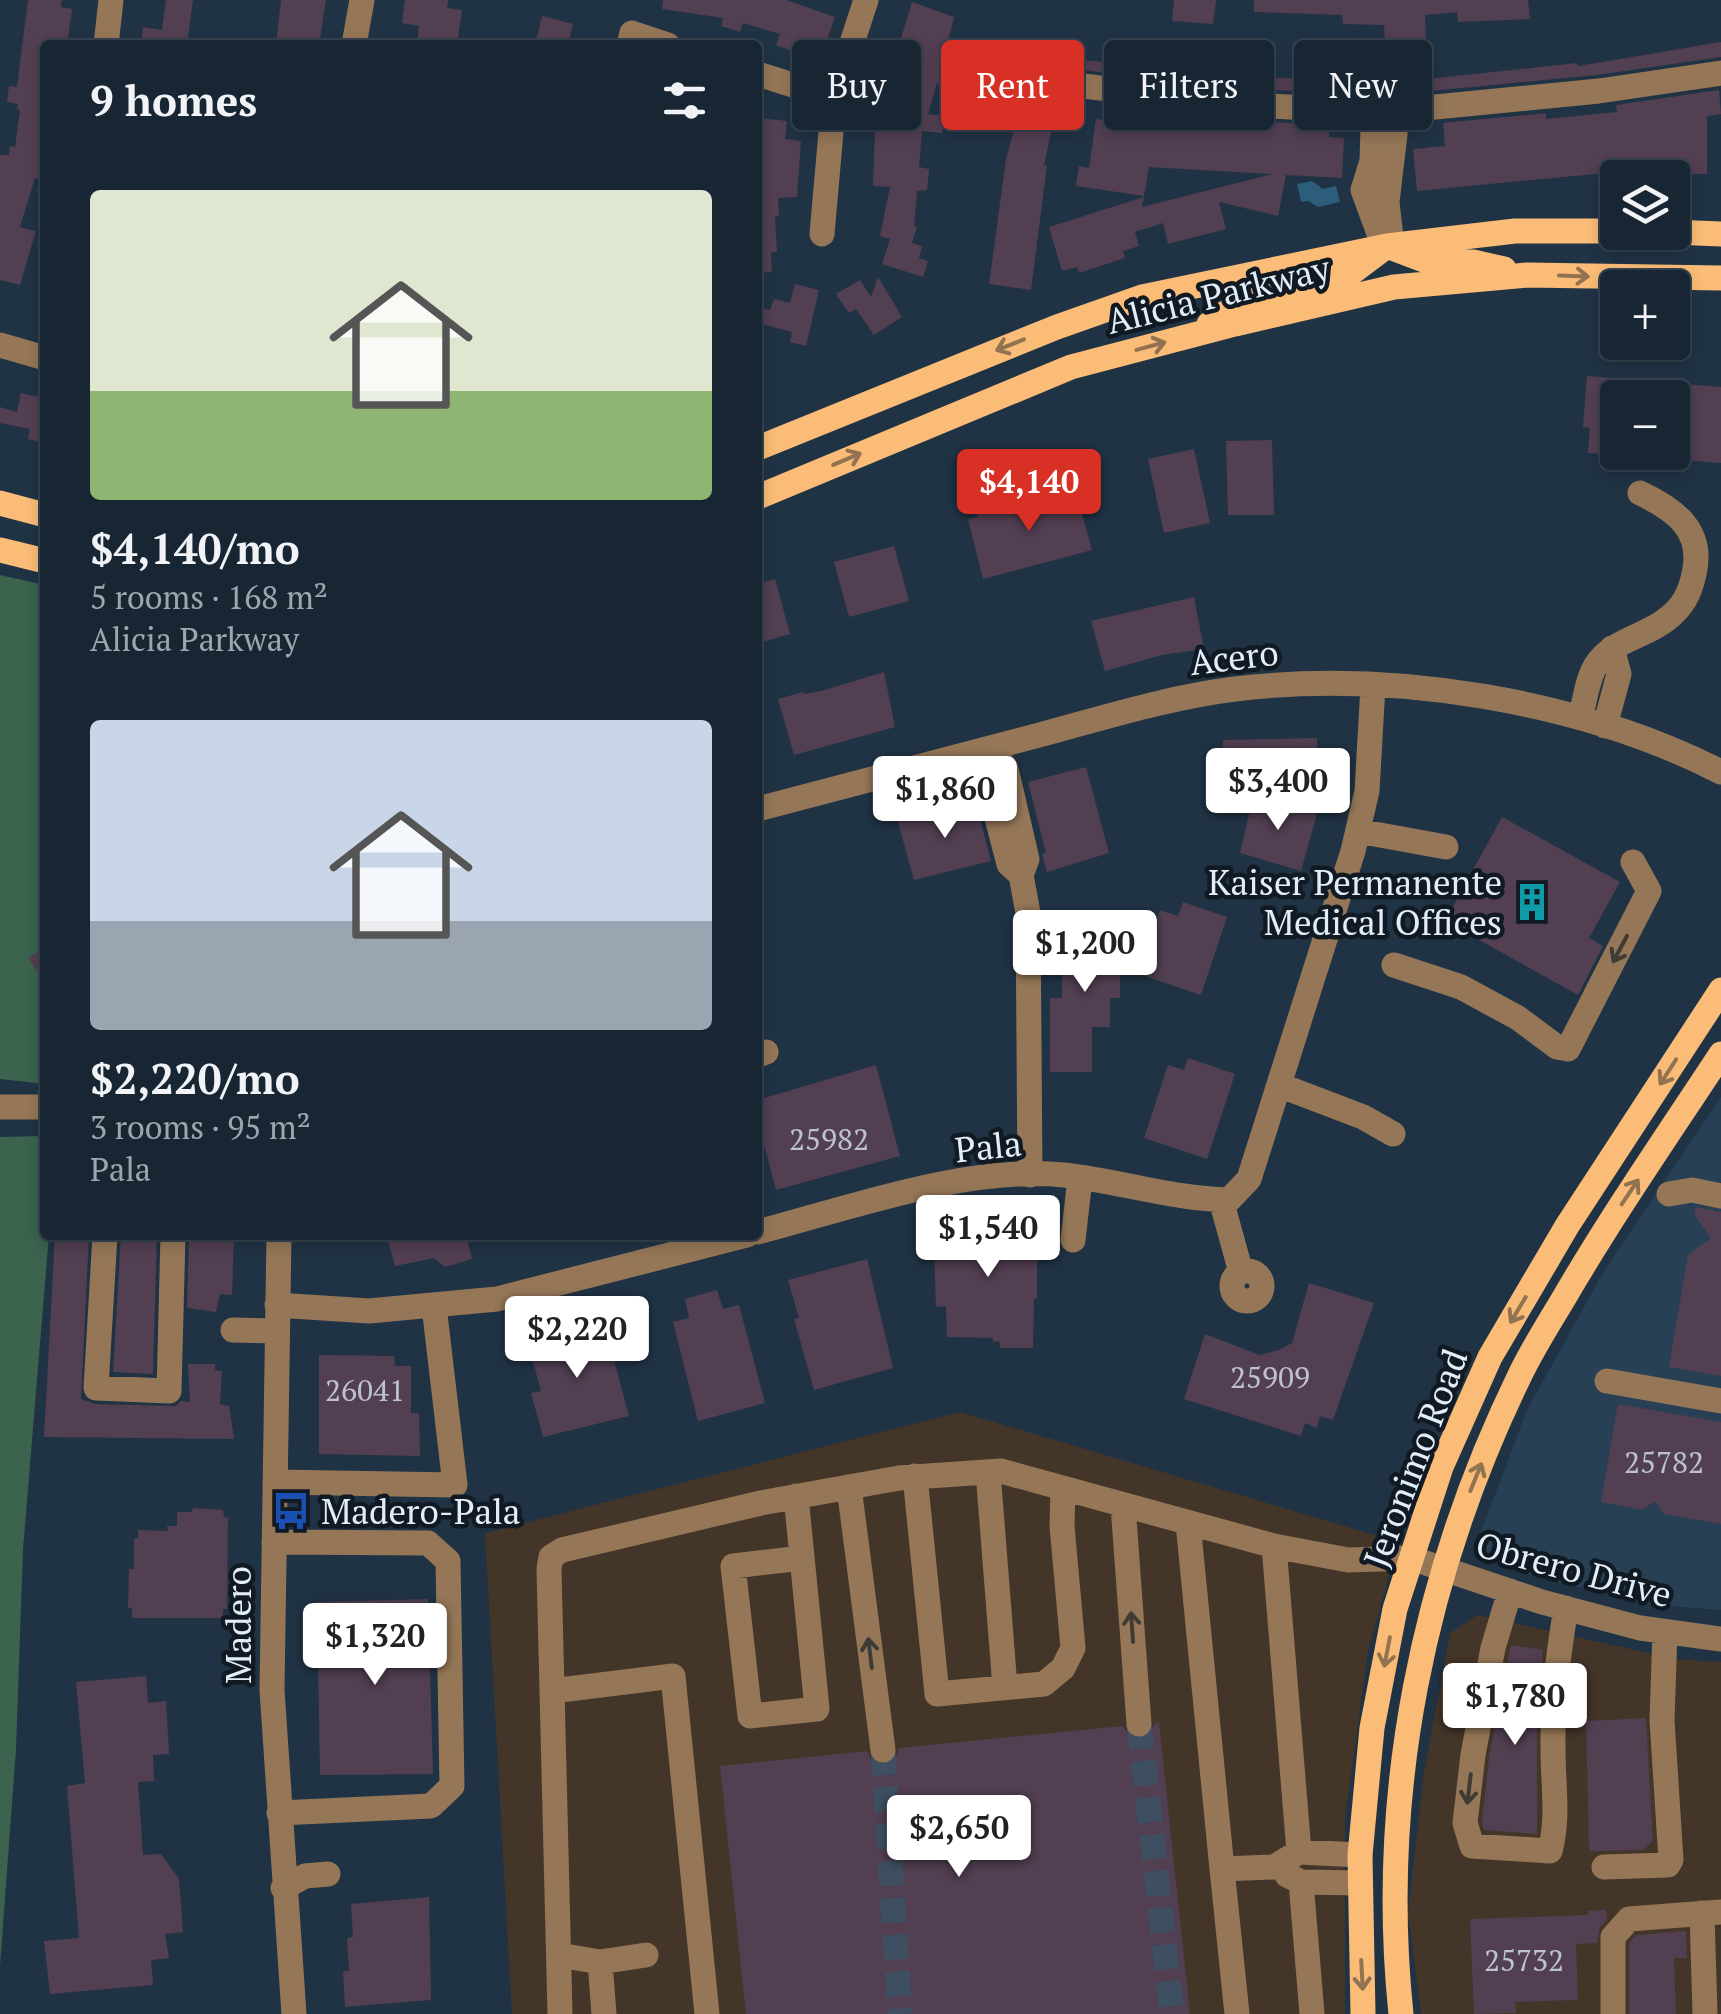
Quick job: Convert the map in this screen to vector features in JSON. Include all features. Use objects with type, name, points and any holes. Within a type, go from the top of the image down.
[{"type":"main road","name":"Alicia Parkway","points":[[762,446],[1056,326],[1142,297],[1387,246],[1515,231],[1600,231]]},
{"type":"main road","points":[[1690,233],[1721,234]]},
{"type":"main road","points":[[1192,335],[1252,296],[1343,280],[1387,246],[1424,260],[1473,262],[1527,275]]},
{"type":"main road","name":"Alicia Parkway","points":[[762,495],[1071,367],[1394,288],[1527,275],[1721,278]]},
{"type":"main road","points":[[0,503],[40,514]]},
{"type":"main road","points":[[0,550],[40,560]]},
{"type":"main road","name":"Jeronimo Road","points":[[1363,2014],[1360,1855],[1372,1728],[1395,1609],[1441,1468],[1490,1357],[1567,1226],[1721,990]]},
{"type":"main road","name":"Jeronimo Road","points":[[1401,2014],[1394,1945],[1397,1808],[1416,1676],[1444,1569],[1474,1480],[1520,1372],[1600,1237],[1721,1054]]},
{"type":"street","points":[[107,40],[111,0]]},
{"type":"street","points":[[355,40],[362,0]]},
{"type":"street","points":[[853,40],[866,0]]},
{"type":"street","points":[[1432,107],[1599,91],[1721,73]]},
{"type":"street","points":[[762,75],[792,85]]},
{"type":"street","points":[[1084,86],[1294,107]]},
{"type":"street","points":[[822,234],[831,130]]},
{"type":"street","points":[[1373,130],[1372,161],[1363,190],[1380,239],[1387,246]]},
{"type":"street","points":[[0,345],[40,355]]},
{"type":"street","points":[[1580,717],[1594,667],[1612,648],[1669,618],[1689,596],[1697,547],[1690,528],[1668,506],[1640,493]]},
{"type":"street","points":[[1605,726],[1619,674],[1612,648]]},
{"type":"street","name":"Acero","points":[[762,808],[1163,702],[1234,689],[1313,683],[1447,692],[1580,717],[1690,756],[1721,772]]},
{"type":"street","points":[[1242,1272],[1225,1200],[1250,1179],[1358,831],[1369,771],[1373,686]]},
{"type":"street","points":[[991,748],[1006,769],[1027,859],[1021,874],[1028,913],[1030,1175]]},
{"type":"street","points":[[1358,831],[1446,847]]},
{"type":"street","points":[[1394,964],[1461,987],[1518,1018],[1557,1047],[1568,1049],[1649,891],[1633,862]]},
{"type":"street","points":[[1279,1085],[1363,1117],[1393,1134]]},
{"type":"street","points":[[0,1107],[40,1108]]},
{"type":"street","name":"Pala","points":[[762,1231],[970,1180],[1030,1175],[1080,1178],[1195,1199],[1225,1200]]},
{"type":"street","points":[[1073,1240],[1080,1178]]},
{"type":"street","points":[[1669,1194],[1692,1190],[1721,1196]]},
{"type":"street","points":[[104,1240],[96,1388],[169,1391],[181,1330],[173,1240]]},
{"type":"street","name":"Madero","points":[[279,1240],[272,1690],[294,2014]]},
{"type":"street","points":[[277,1305],[369,1310],[497,1299],[725,1240]]},
{"type":"street","points":[[274,1482],[455,1484],[422,1307]]},
{"type":"street","points":[[233,1330],[276,1332]]},
{"type":"street","points":[[1607,1381],[1721,1401]]},
{"type":"street","points":[[988,1472],[1006,1688]]},
{"type":"street","points":[[560,2014],[552,1557],[562,1550],[796,1496],[916,1476],[1002,1472],[1274,1546],[1348,1560],[1411,1558]]},
{"type":"street","points":[[916,1476],[937,1694],[1044,1684],[1063,1668],[1073,1648],[1062,1526],[1063,1489]]},
{"type":"street","points":[[850,1487],[882,1750]]},
{"type":"street","points":[[796,1496],[817,1709],[750,1716],[733,1566],[802,1558]]},
{"type":"street","points":[[1123,1505],[1139,1724]]},
{"type":"street","points":[[1188,1523],[1237,2014]]},
{"type":"street","points":[[274,1542],[428,1542],[448,1561],[452,1786],[431,1806],[279,1813]]},
{"type":"street","points":[[1274,1546],[1299,1852]]},
{"type":"street","name":"Obrero Drive","points":[[1411,1558],[1566,1608],[1665,1632],[1721,1639]]},
{"type":"street","points":[[1510,1591],[1493,1648],[1473,1755],[1465,1823],[1472,1846],[1550,1851],[1557,1827],[1553,1749],[1556,1668],[1566,1608]]},
{"type":"street","points":[[1604,1867],[1668,1865],[1670,1860],[1662,1720],[1665,1632]]},
{"type":"street","points":[[552,1691],[673,1676],[707,2014]]},
{"type":"street","points":[[1222,1869],[1274,1867],[1299,1852],[1360,1855]]},
{"type":"street","points":[[1274,1867],[1300,1882],[1360,1883]]},
{"type":"street","points":[[283,1888],[304,1876],[328,1874]]},
{"type":"street","points":[[1300,1882],[1312,2014]]},
{"type":"street","points":[[1613,2014],[1612,1937],[1629,1918],[1712,1912],[1704,2014]]},
{"type":"street","points":[[558,1955],[600,1962],[646,1955]]},
{"type":"street","points":[[600,1962],[604,2014]]},
{"type":"shaded area","points":[[1312,181],[1323,189],[1336,186],[1340,202],[1318,207],[1301,202],[1297,184]]},
{"type":"shaded area","points":[[1721,1097],[1721,1610],[1645,1604],[1531,1575],[1487,1559],[1479,1537],[1527,1410],[1604,1271]]},
{"type":"shaded area","points":[[960,1412],[1398,1542],[1368,1652],[1345,1819],[1345,2014],[512,2014],[485,1533]]},
{"type":"shaded area","points":[[1478,1615],[1675,1659],[1721,1662],[1721,2014],[1421,2014],[1408,1913],[1424,1772],[1450,1633]]},
{"type":"green space","points":[[0,575],[40,584],[40,1083],[0,1079]]},
{"type":"green space","points":[[40,1136],[40,1240],[49,1240],[23,1549],[16,1749],[0,1966],[0,1137]]},
{"type":"building","points":[[28,0],[62,0],[61,7],[72,9],[68,40],[40,40],[40,179],[35,178],[20,227],[36,231],[20,285],[0,280],[0,155],[9,155],[10,146],[15,147],[20,110],[18,104],[7,102],[9,86],[17,87]]},
{"type":"building","points":[[166,0],[193,0],[188,40],[142,40],[143,27],[162,30]]},
{"type":"building","points":[[281,0],[326,0],[320,40],[277,40]]},
{"type":"building","points":[[405,0],[448,0],[447,8],[462,10],[458,40],[418,40],[419,26],[402,23]]},
{"type":"building","points":[[663,0],[786,0],[835,17],[827,40],[792,40],[792,51],[776,45],[780,34],[743,23],[740,32],[721,26],[723,18],[662,9]]},
{"type":"building","points":[[1174,0],[1216,0],[1213,24],[1172,21]]},
{"type":"building","points":[[1254,0],[1528,0],[1530,19],[1458,22],[1457,12],[1425,15],[1426,39],[1385,40],[1384,25],[1343,24],[1342,15],[1254,12]]},
{"type":"building","points":[[912,2],[954,17],[948,40],[941,40],[941,84],[937,83],[928,114],[941,116],[942,133],[922,131],[919,167],[929,169],[927,190],[917,191],[917,227],[912,243],[922,246],[919,258],[928,261],[923,277],[882,264],[890,239],[880,236],[890,187],[873,186],[875,130],[921,130],[921,40],[900,40]]},
{"type":"building","points":[[542,16],[573,24],[569,40],[536,40]]},
{"type":"building","points":[[1721,42],[1721,57],[1597,75],[1432,91],[1432,78],[1577,63],[1578,66]]},
{"type":"building","points":[[1084,60],[1104,62],[1104,73],[1084,70]]},
{"type":"building","points":[[1274,78],[1294,78],[1294,91],[1274,90]]},
{"type":"building","points":[[1719,90],[1721,114],[1707,116],[1707,174],[1692,174],[1690,180],[1690,160],[1600,160],[1600,173],[1417,191],[1413,149],[1445,146],[1443,123],[1546,113],[1546,119],[1617,112],[1616,105]]},
{"type":"building","points":[[762,118],[787,121],[785,139],[801,141],[797,197],[778,198],[777,252],[771,252],[772,272],[762,273]]},
{"type":"building","points":[[1096,119],[1104,120],[1104,130],[1274,130],[1274,122],[1294,123],[1294,130],[1330,130],[1329,137],[1344,138],[1342,178],[1286,175],[1278,216],[1219,202],[1226,229],[1168,244],[1163,223],[1135,232],[1139,246],[1123,251],[1125,258],[1079,273],[1077,267],[1062,271],[1049,227],[1144,197],[1142,207],[1273,174],[1149,167],[1144,196],[1076,186],[1079,166],[1089,168]]},
{"type":"building","points":[[1014,130],[1051,130],[1031,290],[989,284],[1006,159]]},
{"type":"building","points":[[878,277],[902,317],[874,335],[856,309],[849,313],[836,294],[860,280],[871,297]]},
{"type":"building","points":[[795,284],[819,290],[806,346],[790,342],[792,332],[762,324],[762,308],[770,310],[774,299],[790,303]]},
{"type":"building","points":[[1587,376],[1636,380],[1600,380],[1600,454],[1588,453],[1590,428],[1583,427]]},
{"type":"building","points":[[1690,384],[1721,387],[1721,463],[1690,460]]},
{"type":"building","points":[[40,392],[40,442],[28,439],[30,429],[0,423],[0,407],[17,412],[21,393],[37,397]]},
{"type":"building","points":[[1272,440],[1274,515],[1228,515],[1226,441]]},
{"type":"building","points":[[1194,449],[1210,523],[1164,533],[1148,459]]},
{"type":"building","points":[[1075,489],[1092,550],[983,579],[968,519],[977,517],[977,513]]},
{"type":"building","points":[[894,546],[909,601],[849,617],[834,562]]},
{"type":"building","points":[[775,579],[790,634],[762,642],[762,583]]},
{"type":"building","points":[[1194,597],[1204,649],[1162,655],[1105,671],[1091,621]]},
{"type":"building","points":[[884,672],[895,727],[794,755],[778,699]]},
{"type":"building","points":[[1317,738],[1318,789],[1220,791],[1220,776],[1224,776],[1223,740]]},
{"type":"building","points":[[1086,767],[1109,853],[1047,872],[1028,782]]},
{"type":"building","points":[[1253,796],[1317,814],[1301,871],[1240,853]]},
{"type":"building","points":[[976,803],[991,861],[914,880],[898,822]]},
{"type":"building","name":"Kaiser Permanente Medical Offices","points":[[1502,817],[1620,882],[1589,938],[1603,946],[1578,995],[1445,921]]},
{"type":"building","points":[[1183,902],[1227,917],[1201,995],[1139,974],[1160,910],[1178,916]]},
{"type":"building","points":[[1126,928],[1126,969],[1120,967],[1120,998],[1110,998],[1110,1027],[1092,1027],[1092,1072],[1050,1072],[1050,998],[1062,998],[1062,931]]},
{"type":"building","points":[[40,950],[40,975],[28,958]]},
{"type":"building","points":[[1188,1058],[1235,1074],[1207,1159],[1144,1138],[1168,1065],[1184,1070]]},
{"type":"building","points":[[876,1065],[900,1156],[776,1190],[762,1137],[762,1099]]},
{"type":"building","points":[[1696,1207],[1721,1212],[1721,1376],[1669,1367],[1688,1255],[1711,1238],[1694,1214]]},
{"type":"building","points":[[984,1219],[1037,1220],[1033,1348],[1000,1348],[999,1341],[993,1342],[993,1338],[947,1337],[946,1306],[936,1307],[933,1225],[986,1225]]},
{"type":"building","points":[[55,1240],[89,1240],[81,1399],[95,1404],[176,1406],[181,1401],[190,1402],[188,1364],[215,1364],[215,1370],[222,1371],[220,1404],[229,1406],[234,1439],[44,1437]]},
{"type":"building","points":[[121,1240],[157,1240],[153,1374],[113,1372]]},
{"type":"building","points":[[189,1240],[234,1240],[232,1295],[220,1294],[216,1312],[187,1308]]},
{"type":"building","points":[[467,1240],[472,1259],[445,1267],[434,1258],[395,1266],[388,1241]]},
{"type":"building","points":[[867,1259],[893,1368],[814,1390],[794,1319],[799,1318],[788,1280]]},
{"type":"building","points":[[1309,1283],[1374,1303],[1333,1420],[1320,1416],[1317,1428],[1305,1423],[1301,1436],[1184,1399],[1205,1334],[1260,1355],[1279,1350],[1292,1343]]},
{"type":"building","points":[[717,1290],[723,1309],[739,1305],[765,1403],[698,1421],[673,1322],[689,1318],[685,1299]]},
{"type":"building","points":[[603,1319],[629,1416],[543,1437],[531,1393],[541,1391],[529,1347],[565,1338],[564,1329]]},
{"type":"building","points":[[319,1355],[394,1356],[395,1366],[411,1366],[411,1413],[419,1413],[420,1456],[319,1454]]},
{"type":"building","points":[[1618,1404],[1721,1422],[1721,1524],[1664,1514],[1655,1501],[1642,1510],[1601,1502]]},
{"type":"building","points":[[193,1508],[223,1510],[228,1518],[227,1609],[223,1609],[223,1618],[132,1618],[132,1608],[128,1608],[129,1569],[134,1569],[134,1539],[138,1538],[138,1530],[168,1531],[167,1526],[177,1526],[177,1512],[192,1512]]},
{"type":"building","points":[[428,1599],[433,1774],[320,1775],[317,1602]]},
{"type":"building","points":[[1511,1645],[1543,1650],[1537,1713],[1537,1834],[1484,1830],[1482,1822],[1489,1757]]},
{"type":"building","points":[[146,1676],[148,1703],[166,1701],[169,1754],[153,1755],[154,1781],[138,1782],[143,1855],[161,1854],[179,1879],[183,1932],[165,1934],[169,1958],[151,1960],[153,1985],[50,1994],[44,1941],[79,1938],[67,1786],[85,1783],[76,1682]]},
{"type":"building","points":[[1646,1718],[1653,1840],[1644,1850],[1589,1851],[1586,1721]]},
{"type":"building","points":[[1159,1722],[1190,2014],[746,2014],[720,1766],[867,1751],[871,1761],[884,1766],[894,1762],[899,1748],[1123,1726],[1131,1738],[1141,1740],[1149,1737]]},
{"type":"building","points":[[429,1897],[431,2000],[345,2007],[343,1971],[349,1971],[351,1904]]},
{"type":"building","points":[[1606,1910],[1607,1920],[1600,1927],[1597,1943],[1576,1944],[1578,2000],[1515,2002],[1516,2013],[1474,2014],[1470,1919],[1588,1915],[1588,1911]]},
{"type":"building","points":[[1686,1931],[1687,1958],[1674,1958],[1676,2014],[1629,2014],[1629,1943],[1637,1935]]},
{"type":"tunnel","points":[[1139,1724],[1172,2014]]},
{"type":"tunnel","points":[[883,1750],[900,2014]]},
{"type":"place","name":"Kaiser Permanente Medical Offices","points":[[1532,902]]},
{"type":"place","name":"Madero-Pala","points":[[291,1511]]}]
